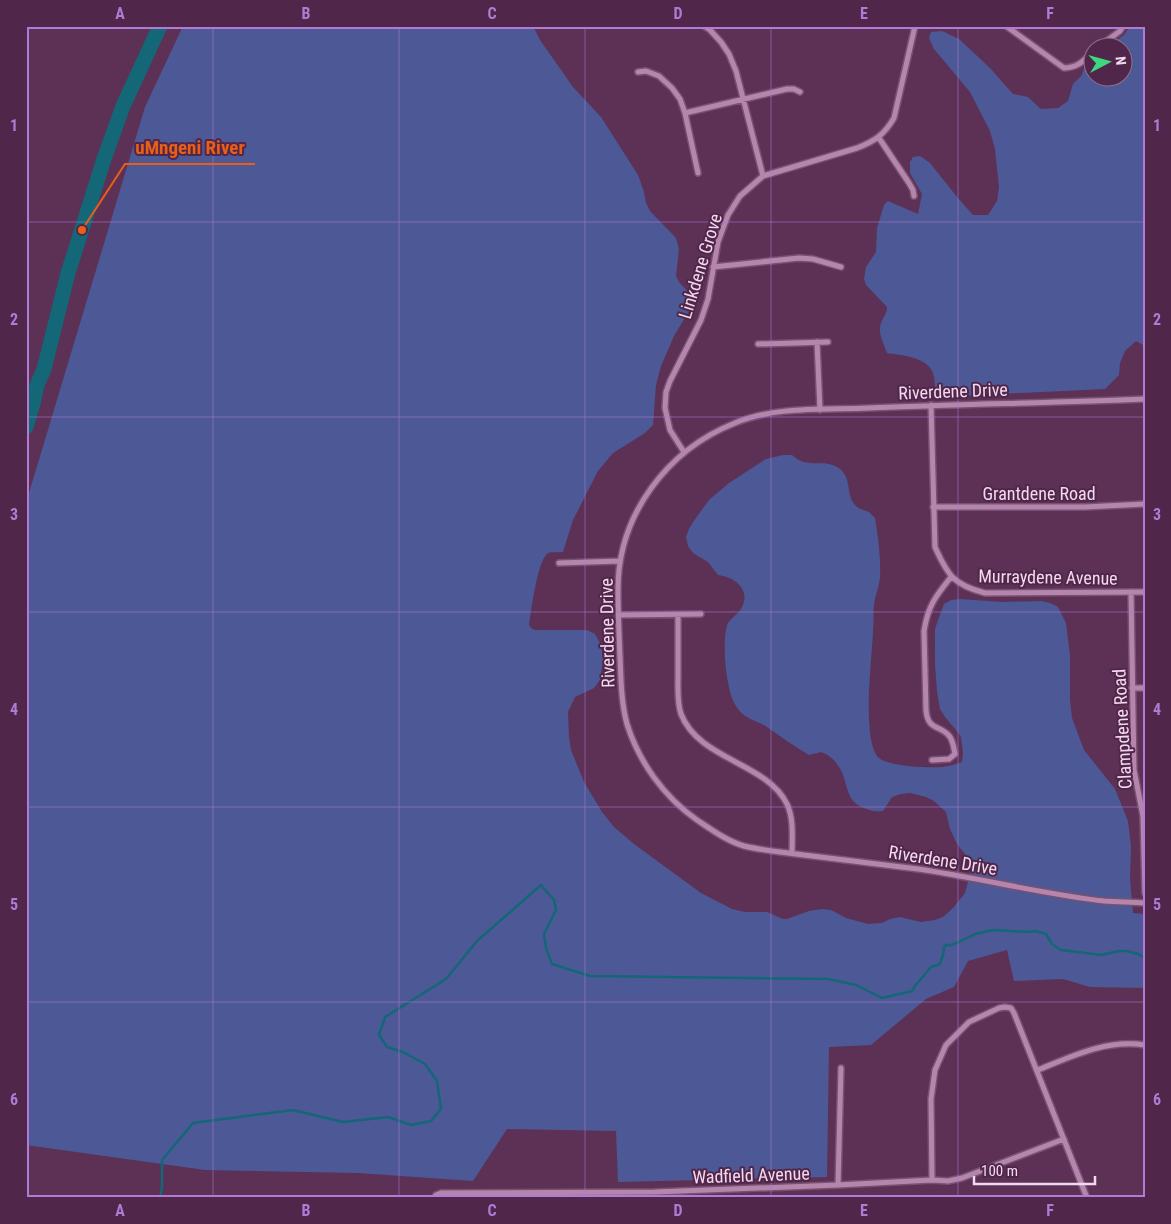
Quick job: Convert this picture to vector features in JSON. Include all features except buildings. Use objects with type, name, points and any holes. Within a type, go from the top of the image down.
[{"type":"street","points":[[704,26],[721,42],[729,54],[736,72],[763,176]]},
{"type":"street","points":[[914,26],[894,118],[880,138],[909,183],[914,196]]},
{"type":"street","points":[[1006,26],[1064,68],[1076,67],[1084,61]]},
{"type":"street","points":[[1111,38],[1120,31],[1123,26]]},
{"type":"street","points":[[638,72],[646,71],[659,76],[672,88],[680,99],[685,113],[698,173]]},
{"type":"street","points":[[685,113],[787,90],[794,89],[800,92]]},
{"type":"street","name":"Linkdene Grove","points":[[684,452],[670,430],[666,417],[664,403],[666,392],[708,299],[718,242],[728,215],[740,196],[763,176],[858,148],[880,138]]},
{"type":"street","points":[[713,267],[799,258],[813,259],[841,267]]},
{"type":"street","points":[[817,342],[820,410]]},
{"type":"street","points":[[758,344],[828,342]]},
{"type":"street","name":"Riverdene Drive","points":[[1145,399],[784,411],[736,422],[706,436],[684,452],[656,480],[638,509],[626,539],[620,561],[618,584],[622,701],[627,722],[638,750],[666,794],[686,812],[716,833],[741,845],[771,852],[920,869],[1053,893],[1106,901],[1145,903]]},
{"type":"street","points":[[931,405],[933,507],[936,547],[951,577],[935,597],[928,612],[924,631],[926,715],[930,724],[950,737],[955,754],[949,759],[932,760]]},
{"type":"street","name":"Grantdene Road","points":[[933,507],[1084,507],[1145,504]]},
{"type":"street","points":[[558,563],[620,561]]},
{"type":"street","name":"Murraydene Avenue","points":[[951,577],[968,589],[985,593],[1145,592]]},
{"type":"street","name":"Clampdene Road","points":[[1131,592],[1134,770],[1143,816],[1145,893]]},
{"type":"street","points":[[619,615],[701,614]]},
{"type":"street","points":[[678,615],[678,698],[681,714],[688,727],[702,742],[763,778],[779,792],[787,805],[791,820],[792,854]]},
{"type":"street","points":[[1132,688],[1145,688]]},
{"type":"street","points":[[932,1180],[931,1099],[935,1070],[946,1045],[969,1022],[1000,1008],[1008,1007],[1014,1013],[1038,1070],[1087,1198]]},
{"type":"street","points":[[1038,1070],[1102,1046],[1119,1044],[1145,1045]]},
{"type":"street","points":[[838,1186],[841,1068]]},
{"type":"street","name":"Wadfield Avenue","points":[[434,1198],[436,1195],[449,1193],[654,1192],[838,1186],[932,1180],[948,1181],[962,1178],[1064,1139]]},
{"type":"shaded area","points":[[183,26],[533,26],[540,40],[573,87],[601,117],[638,175],[650,211],[676,238],[679,249],[676,276],[691,295],[693,301],[692,306],[674,336],[661,366],[656,385],[653,425],[645,433],[613,453],[598,471],[573,520],[563,552],[548,553],[543,559],[535,588],[529,625],[535,630],[587,630],[595,634],[601,645],[603,659],[600,680],[594,688],[575,697],[568,712],[569,737],[571,750],[584,782],[602,812],[614,827],[701,893],[732,909],[745,912],[767,912],[787,919],[809,911],[822,909],[831,910],[846,918],[868,924],[882,923],[900,917],[921,922],[943,917],[965,893],[971,870],[968,858],[957,844],[950,829],[946,812],[934,801],[910,793],[892,797],[883,811],[871,811],[858,805],[850,796],[842,773],[831,758],[821,752],[809,755],[763,724],[743,714],[732,699],[727,678],[726,631],[728,623],[740,611],[744,602],[743,590],[730,578],[718,575],[708,562],[693,553],[688,546],[686,537],[689,529],[709,500],[729,483],[766,459],[792,455],[804,462],[826,463],[842,471],[847,480],[852,501],[860,509],[869,512],[875,518],[880,555],[880,578],[874,607],[869,714],[872,745],[877,756],[882,760],[898,765],[928,767],[951,766],[962,762],[961,737],[940,709],[937,691],[935,629],[944,604],[951,600],[960,599],[1001,602],[1041,601],[1058,607],[1066,623],[1070,656],[1072,718],[1084,750],[1115,789],[1128,821],[1131,846],[1130,879],[1133,913],[1145,914],[1145,988],[1090,987],[1063,979],[1014,981],[1007,950],[968,961],[954,987],[926,999],[871,1045],[829,1047],[827,1177],[618,1182],[616,1131],[507,1129],[473,1181],[358,1173],[205,1170],[26,1145],[26,503],[145,107]]},
{"type":"shaded area","points":[[1130,26],[1145,26],[1145,346],[1136,341],[1125,351],[1120,363],[1119,375],[1105,389],[936,397],[933,373],[926,363],[906,356],[887,353],[881,338],[880,327],[887,307],[866,285],[864,279],[866,267],[876,252],[877,228],[884,205],[888,201],[918,214],[922,194],[910,173],[910,162],[913,157],[920,156],[930,163],[973,215],[988,215],[997,201],[999,187],[995,149],[990,131],[970,92],[934,49],[929,38],[931,32],[942,31],[959,39],[990,68],[1013,94],[1028,97],[1041,109],[1058,108],[1068,101],[1073,84],[1082,75],[1084,68],[1084,88],[1134,88],[1134,38],[1120,38]]},
{"type":"waterway","points":[[26,427],[37,385],[44,369],[68,273],[104,159],[123,106],[160,26]]},
{"type":"waterway","points":[[160,1198],[162,1160],[193,1123],[293,1110],[343,1122],[388,1117],[411,1125],[431,1121],[441,1109],[437,1081],[425,1064],[403,1052],[387,1047],[379,1035],[385,1017],[446,979],[477,941],[541,885],[554,900],[556,910],[544,934],[546,948],[552,964],[590,976],[828,979],[856,985],[882,998],[912,991],[931,967],[940,964],[946,945],[959,942],[975,934],[993,930],[1035,931],[1046,934],[1052,944],[1061,950],[1101,955],[1127,951],[1145,958]]},
{"type":"place","name":"uMngeni River","points":[[82,230]]}]
